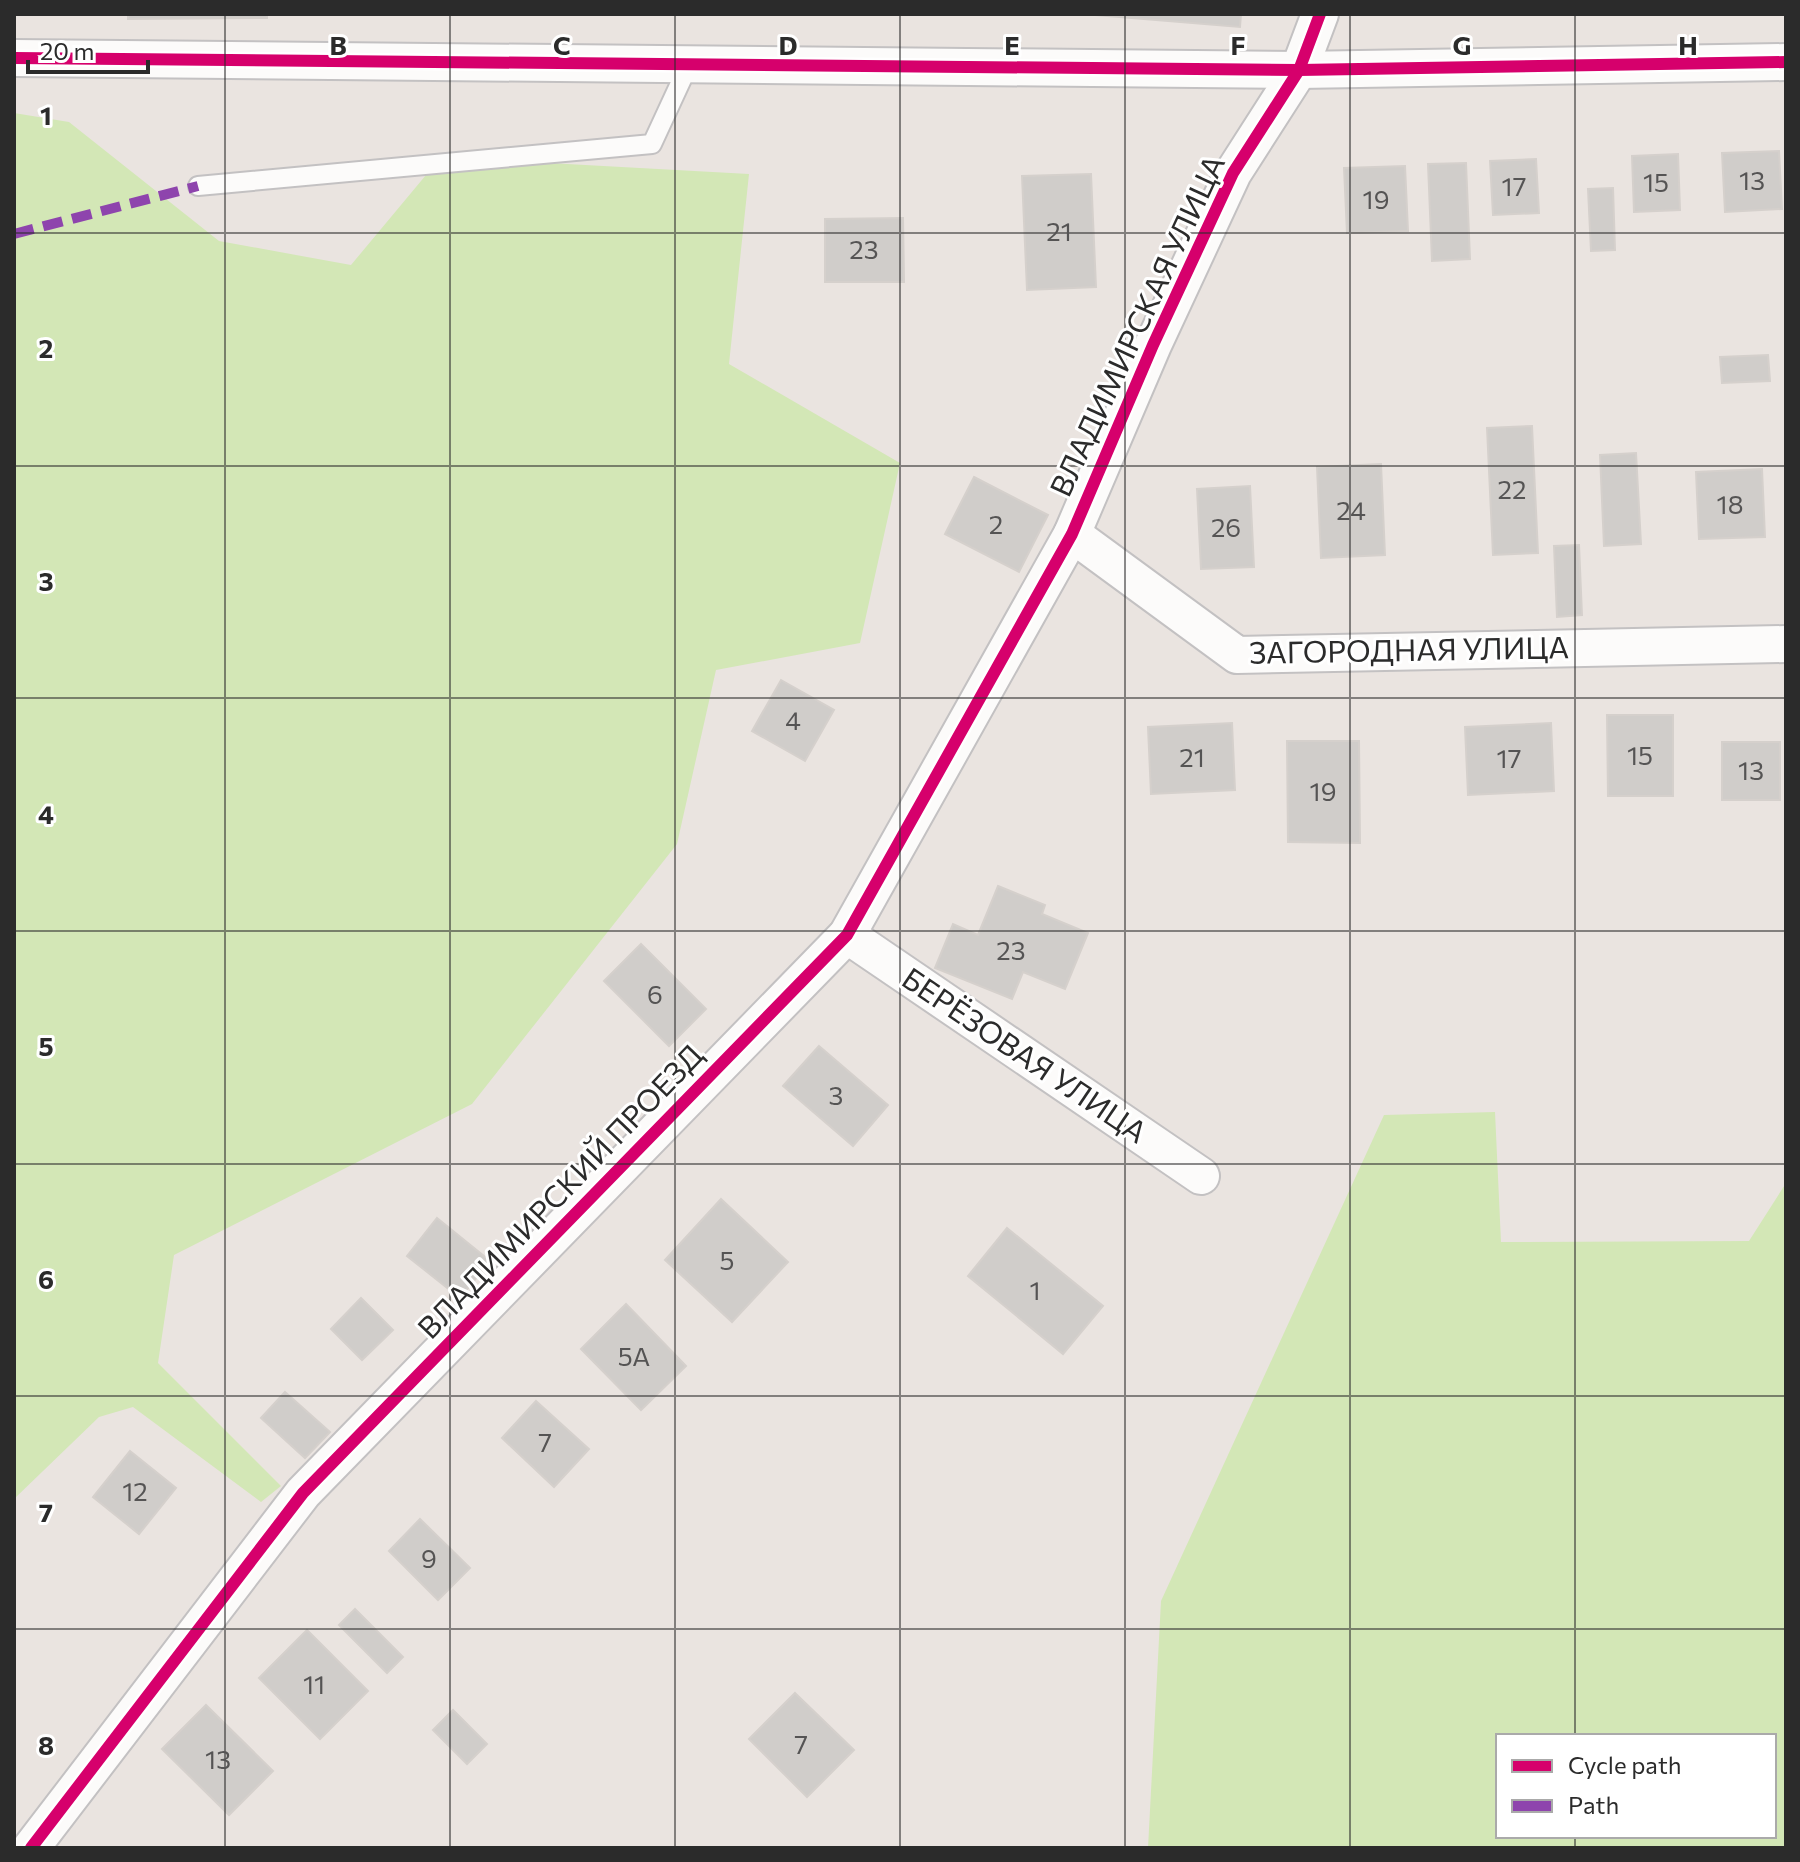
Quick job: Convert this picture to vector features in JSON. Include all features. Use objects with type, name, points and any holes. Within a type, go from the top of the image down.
[{"type":"street","name":"ВЛАДИМИРСКАЯ УЛИЦА","points":[[1072,534],[1153,345],[1233,173],[1299,70],[1320,14]]},
{"type":"street","points":[[14,58],[1299,70],[1786,62]]},
{"type":"street","name":"ЗАГОРОДНАЯ УЛИЦА","points":[[1072,534],[1237,655],[1786,644]]},
{"type":"street","name":"ВЛАДИМИРСКИЙ ПРОЕЗД","points":[[31,1848],[303,1493],[847,935],[1072,534]]},
{"type":"street","name":"БЕРЁЗОВАЯ УЛИЦА","points":[[847,935],[1201,1176]]},
{"type":"lane","points":[[198,186],[652,144],[689,64]]},
{"type":"green space","points":[[14,113],[69,122],[219,241],[351,265],[441,157],[749,174],[729,364],[900,463],[860,643],[716,670],[677,844],[472,1104],[174,1255],[158,1363],[281,1486],[261,1502],[133,1407],[99,1417],[14,1499]]},
{"type":"green space","points":[[1495,1112],[1501,1242],[1749,1241],[1786,1183],[1786,1848],[1148,1848],[1161,1601],[1384,1115]]},
{"type":"building","points":[[128,14],[267,14],[267,18],[128,19]]},
{"type":"building","points":[[1083,14],[1241,14],[1240,27]]},
{"type":"building","points":[[1779,151],[1782,209],[1725,212],[1722,153]]},
{"type":"building","points":[[1678,154],[1680,210],[1634,212],[1632,156]]},
{"type":"building","points":[[1536,159],[1539,213],[1493,215],[1490,161]]},
{"type":"building","points":[[1466,163],[1470,259],[1432,261],[1428,164]]},
{"type":"building","points":[[1405,166],[1408,231],[1347,233],[1344,168]]},
{"type":"building","points":[[1091,174],[1096,287],[1027,290],[1022,176]]},
{"type":"building","points":[[1613,188],[1615,250],[1591,251],[1588,189]]},
{"type":"building","points":[[903,218],[904,282],[825,282],[825,219]]},
{"type":"building","points":[[1768,355],[1770,381],[1722,383],[1720,357]]},
{"type":"building","points":[[1532,426],[1538,553],[1493,555],[1487,428]]},
{"type":"building","points":[[1636,453],[1641,544],[1604,546],[1600,455]]},
{"type":"building","points":[[1381,464],[1385,555],[1321,558],[1317,467]]},
{"type":"building","points":[[1762,469],[1765,537],[1699,539],[1696,472]]},
{"type":"building","points":[[974,477],[1048,515],[1019,572],[945,534]]},
{"type":"building","points":[[1250,486],[1254,567],[1201,569],[1197,489]]},
{"type":"building","points":[[1579,545],[1582,615],[1557,617],[1554,546]]},
{"type":"building","points":[[781,680],[834,710],[805,761],[752,731]]},
{"type":"building","points":[[1607,715],[1673,715],[1673,796],[1608,796]]},
{"type":"building","points":[[1232,723],[1235,790],[1151,794],[1148,727]]},
{"type":"building","points":[[1551,723],[1554,791],[1468,795],[1465,727]]},
{"type":"building","points":[[1287,741],[1359,741],[1360,843],[1288,842]]},
{"type":"building","points":[[1722,742],[1780,742],[1780,800],[1722,800]]},
{"type":"building","points":[[998,886],[1045,905],[1042,914],[1088,933],[1065,989],[1023,972],[1012,999],[935,968],[953,924],[978,935]]},
{"type":"building","points":[[641,944],[706,1009],[669,1046],[604,981]]},
{"type":"building","points":[[819,1046],[888,1105],[853,1146],[783,1086]]},
{"type":"building","points":[[721,1199],[788,1262],[732,1322],[665,1260]]},
{"type":"building","points":[[437,1218],[490,1261],[460,1298],[407,1256]]},
{"type":"building","points":[[1007,1228],[1103,1306],[1063,1354],[968,1276]]},
{"type":"building","points":[[361,1298],[393,1330],[362,1360],[331,1329]]},
{"type":"building","points":[[626,1304],[686,1366],[641,1410],[581,1349]]},
{"type":"building","points":[[285,1392],[330,1432],[305,1458],[261,1418]]},
{"type":"building","points":[[536,1401],[589,1449],[554,1487],[502,1438]]},
{"type":"building","points":[[130,1451],[176,1488],[139,1534],[93,1497]]},
{"type":"building","points":[[420,1519],[470,1568],[438,1600],[389,1551]]},
{"type":"building","points":[[355,1609],[403,1657],[387,1673],[339,1625]]},
{"type":"building","points":[[307,1630],[368,1691],[320,1739],[259,1678]]},
{"type":"building","points":[[795,1693],[854,1750],[807,1797],[749,1739]]},
{"type":"building","points":[[206,1705],[273,1771],[229,1815],[162,1749]]},
{"type":"building","points":[[453,1710],[487,1744],[467,1764],[433,1730]]},
{"type":"marked path","points":[[14,234],[198,186]]},
{"type":"cycle path","points":[[31,1848],[303,1493],[847,935],[1072,534],[1153,345],[1233,173],[1299,70],[1320,14]]},
{"type":"cycle path","points":[[14,58],[1299,70],[1786,62]]}]
